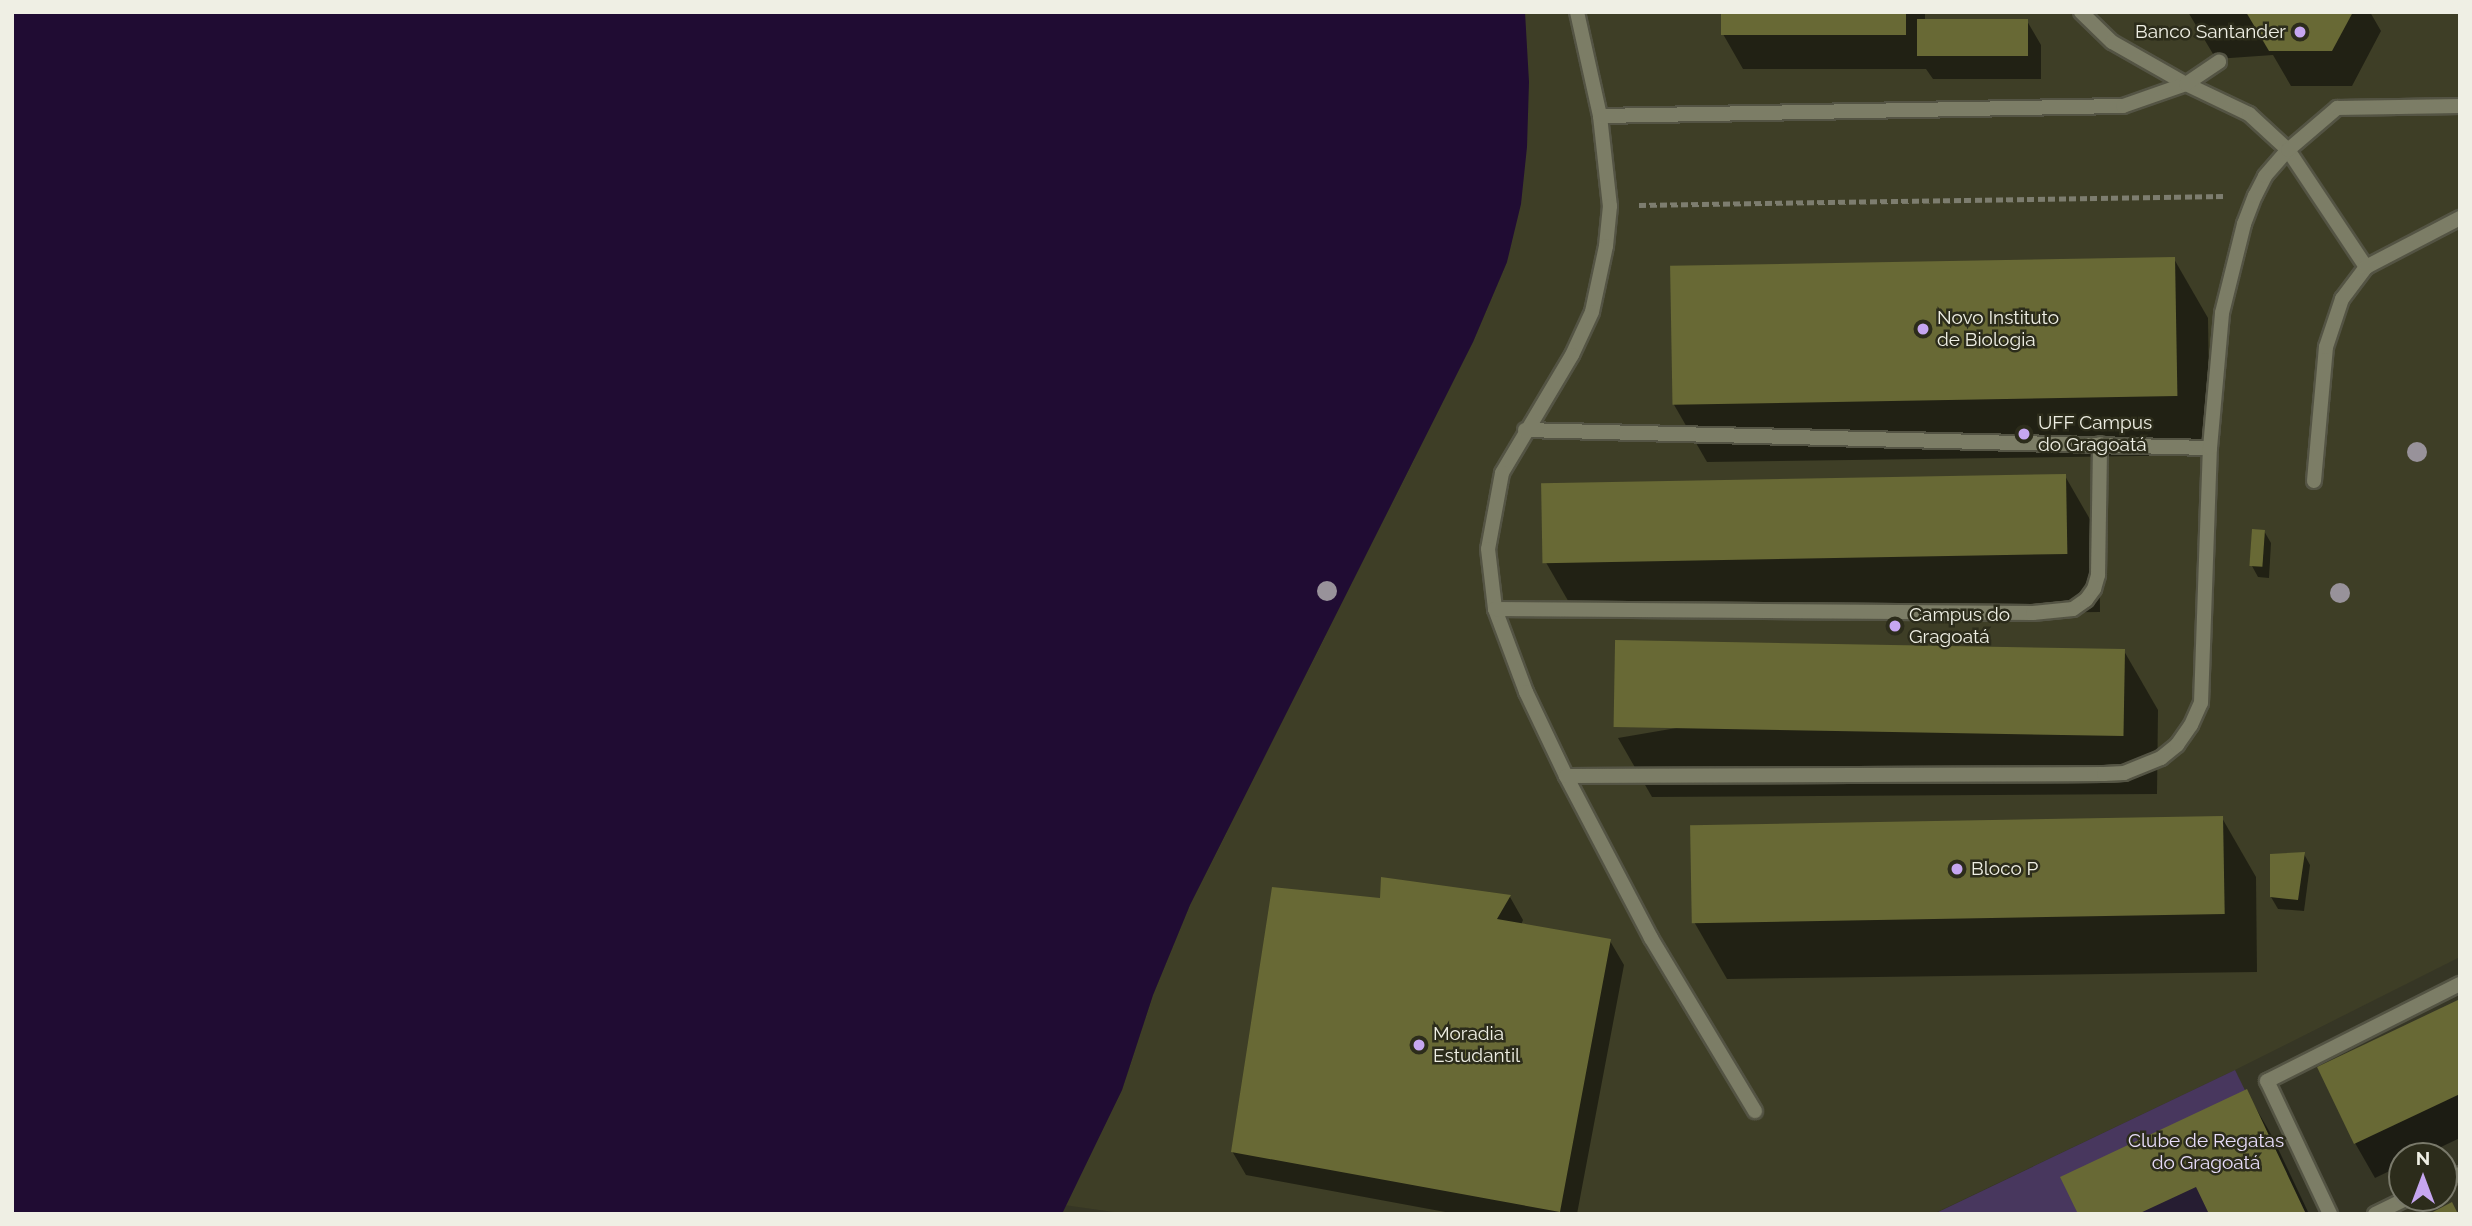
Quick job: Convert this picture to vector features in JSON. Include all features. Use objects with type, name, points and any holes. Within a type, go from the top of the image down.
[{"type":"street","points":[[1577,12],[1600,116],[1610,206],[1606,246],[1592,312],[1572,355],[1525,430],[1502,473],[1488,549],[1495,609],[1526,692],[1566,776],[1651,938],[1755,1111]]},
{"type":"street","points":[[2081,12],[2112,42],[2186,84],[2249,114],[2288,150],[2366,267]]},
{"type":"street","points":[[1600,116],[2123,106],[2186,84],[2219,62]]},
{"type":"street","points":[[1566,776],[2124,773],[2144,767],[2177,745],[2191,726],[2201,703],[2210,448],[2222,313],[2244,224],[2255,196],[2265,176],[2288,150],[2337,108],[2460,106]]},
{"type":"street","points":[[2314,481],[2326,347],[2342,299],[2366,267],[2460,218]]},
{"type":"street","points":[[1525,430],[2210,448]]},
{"type":"street","points":[[1495,609],[2033,613],[2073,609],[2086,600],[2094,589],[2098,575],[2100,444]]},
{"type":"street","points":[[2330,1214],[2267,1082],[2460,984]]},
{"type":"path","points":[[1610,206],[2255,196]]},
{"type":"shaded area","points":[[12,12],[1525,12],[1529,82],[1527,147],[1521,204],[1507,262],[1473,342],[1190,905],[1153,995],[1122,1090],[1062,1214],[12,1214]]},
{"type":"shaded area","name":"Campus do Gragoatá","points":[[1486,12],[2460,12],[2460,957],[2235,1070],[1933,1214],[1128,1214],[1064,1205],[1122,1090],[1153,995],[1190,905],[1473,342],[1507,262]]},
{"type":"green space","name":"Clube de Regatas do Gragoatá","points":[[2235,1070],[2306,1214],[1934,1214]]},
{"type":"building","points":[[1721,12],[1906,12],[1906,35],[1721,35]]},
{"type":"building","name":"Banco Santander","points":[[2246,12],[2353,12],[2332,51],[2269,51]]},
{"type":"building","points":[[1917,19],[2028,19],[2028,56],[1917,56]]},
{"type":"building","name":"Novo Instituto de Biologia","points":[[2175,257],[2177,396],[1673,405],[1670,266]]},
{"type":"building","points":[[2066,474],[2067,554],[1542,563],[1541,483]]},
{"type":"building","points":[[2252,529],[2265,530],[2262,567],[2249,566]]},
{"type":"building","points":[[1615,640],[2125,649],[2123,736],[1614,727]]},
{"type":"building","name":"Bloco P","points":[[2223,816],[2225,914],[1692,923],[1690,825]]},
{"type":"building","points":[[2305,852],[2298,900],[2270,897],[2270,854]]},
{"type":"building","name":"Moradia Estudantil","points":[[1381,877],[1511,895],[1497,919],[1611,939],[1560,1212],[1231,1152],[1272,887],[1380,898]]},
{"type":"building","points":[[2460,999],[2460,1094],[2354,1144],[2317,1067]]},
{"type":"building","name":"Clube de Regatas do Gragoatá","points":[[2247,1089],[2306,1214],[2209,1214],[2196,1187],[2138,1214],[2078,1214],[2060,1177]]},
{"type":"building","points":[[2457,1212],[2458,1214],[2429,1214]]},
{"type":"place","name":"Banco Santander","points":[[2300,32]]},
{"type":"place","name":"Novo Instituto de Biologia","points":[[1923,329]]},
{"type":"place","name":"UFF Campus do Gragoatá","points":[[2024,434]]},
{"type":"place","name":"Campus do Gragoatá","points":[[1895,626]]},
{"type":"place","name":"Bloco P","points":[[1957,869]]},
{"type":"place","name":"Moradia Estudantil","points":[[1419,1045]]}]
